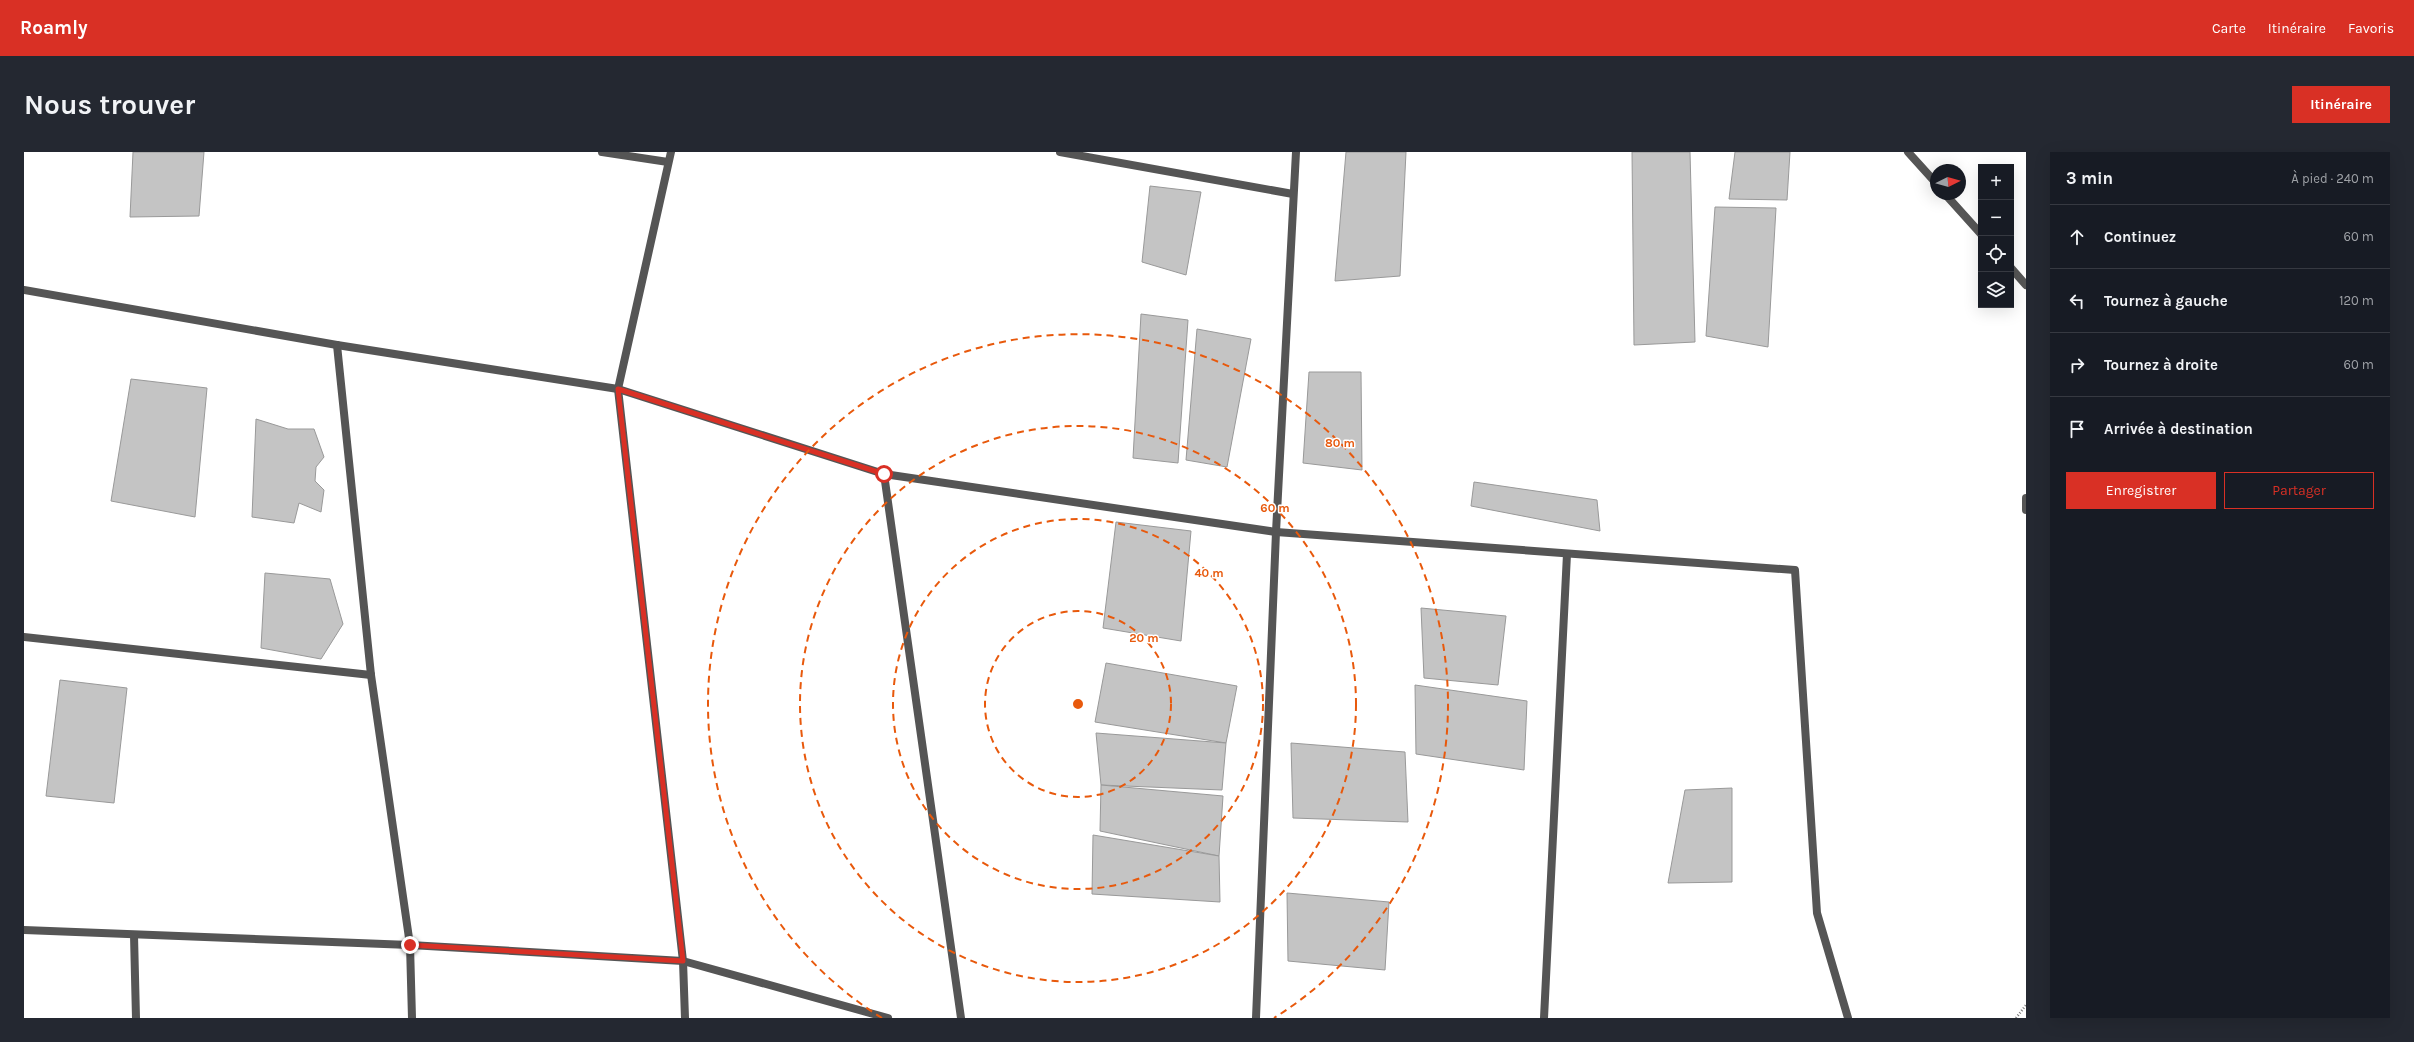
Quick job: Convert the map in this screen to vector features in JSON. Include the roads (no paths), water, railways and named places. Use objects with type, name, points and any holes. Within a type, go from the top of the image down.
[{"type":"street","points":[[602,152],[668,162]]},
{"type":"street","points":[[671,152],[618,389],[683,961],[685,1018]]},
{"type":"street","points":[[1060,152],[1293,194]]},
{"type":"street","points":[[1256,1018],[1276,532],[1296,152]]},
{"type":"street","points":[[1908,152],[1930,176]]},
{"type":"street","points":[[1951,200],[1978,231]]},
{"type":"street","points":[[2014,271],[2026,285]]},
{"type":"street","points":[[24,290],[337,345],[618,389],[884,474],[1276,532],[1795,570],[1817,913],[1848,1018]]},
{"type":"street","points":[[337,345],[370,675],[410,945],[412,1018]]},
{"type":"street","points":[[884,474],[961,1018]]},
{"type":"street","points":[[2026,498],[2026,510]]},
{"type":"street","points":[[1544,1018],[1567,554]]},
{"type":"street","points":[[24,637],[370,675]]},
{"type":"street","points":[[24,930],[410,945],[683,961],[888,1018]]},
{"type":"street","points":[[134,935],[136,1018]]}]
